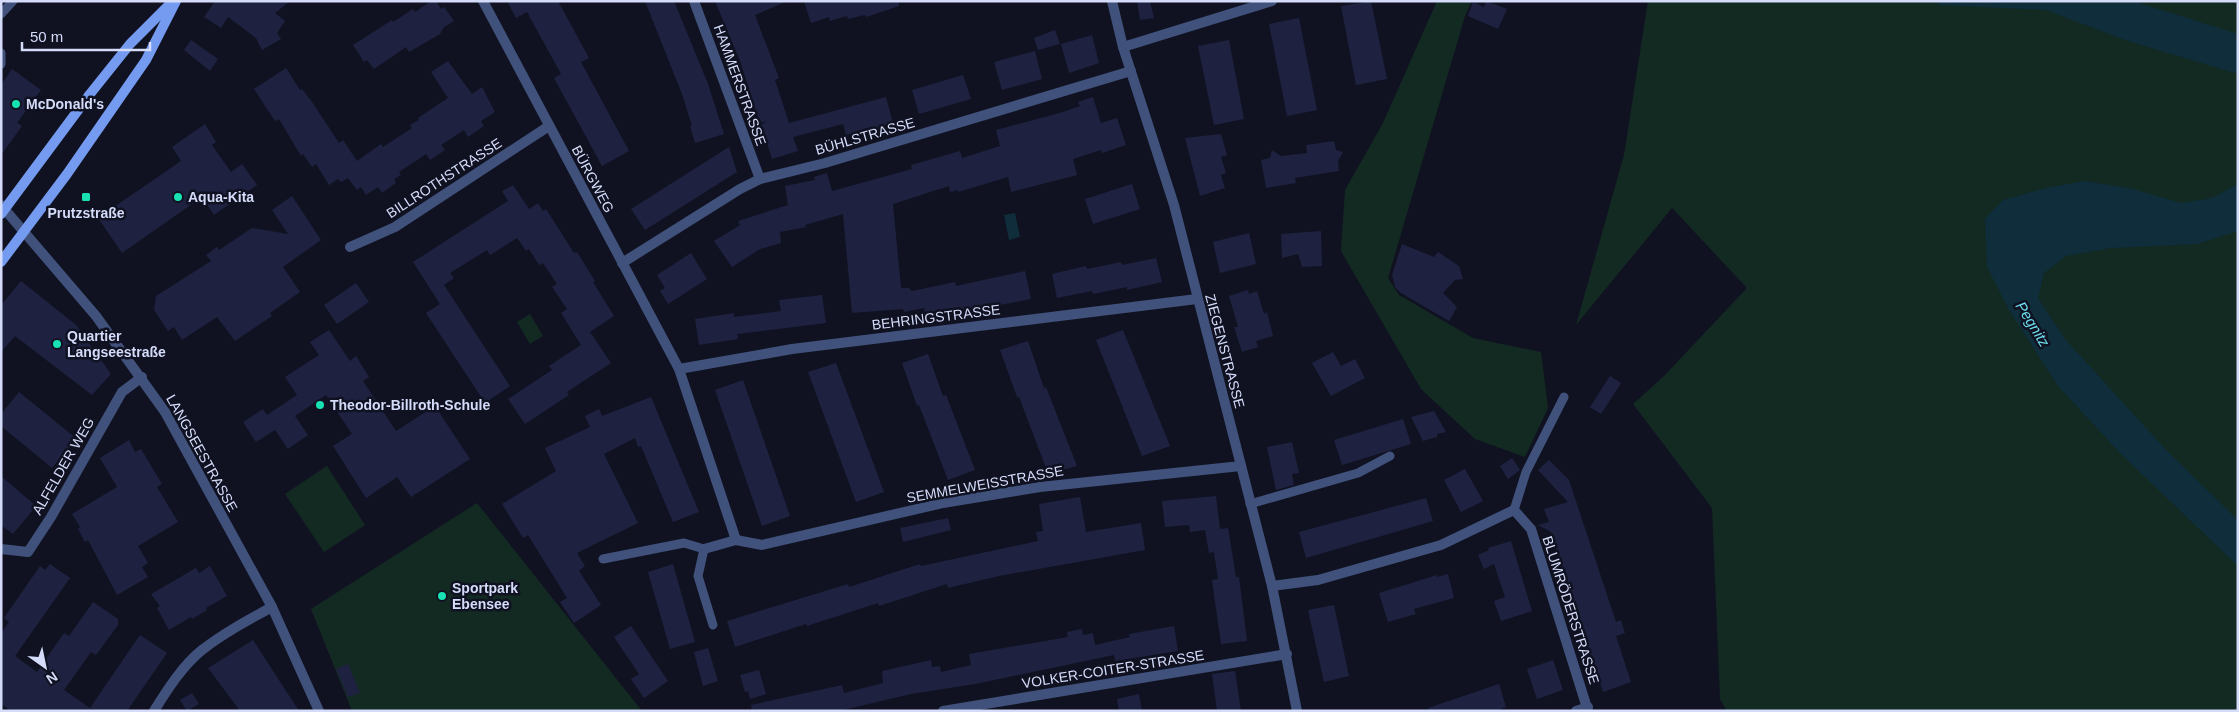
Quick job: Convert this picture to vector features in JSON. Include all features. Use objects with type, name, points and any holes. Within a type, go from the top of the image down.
[{"type":"main road","points":[[2,209],[130,44],[174,1]]},
{"type":"main road","points":[[1,262],[24,234],[146,60],[174,1]]},
{"type":"street","name":"BÜRGWEG","points":[[483,1],[679,369]]},
{"type":"street","name":"HAMMERSTRASSE","points":[[694,1],[760,179]]},
{"type":"street","name":"ZIEGENSTRASSE","points":[[1112,1],[1123,47],[1174,205],[1272,586],[1297,711]]},
{"type":"street","points":[[1123,47],[1272,1]]},
{"type":"street","name":"BÜHLSTRASSE","points":[[622,263],[740,189],[760,179],[825,163],[1131,72]]},
{"type":"street","name":"BILLROTHSTRASSE","points":[[350,246],[395,227],[550,126]]},
{"type":"street","points":[[2,209],[24,234]]},
{"type":"street","name":"LANGSEESTRASSE","points":[[24,234],[85,302],[142,377],[178,434],[272,607],[319,711]]},
{"type":"street","name":"BEHRINGSTRASSE","points":[[679,369],[801,348],[1197,299]]},
{"type":"street","points":[[679,369],[736,540]]},
{"type":"street","name":"ALFELDER WEG","points":[[1,549],[28,552],[51,517],[122,392],[142,377]]},
{"type":"street","name":"SEMMELWEISSTRASSE","points":[[704,549],[736,540],[762,544],[943,503],[1021,490],[1136,476],[1220,470],[1241,466]]},
{"type":"street","points":[[1272,586],[1318,580],[1440,545],[1514,510]]},
{"type":"street","name":"BLUMRÖDERSTRASSE","points":[[1514,510],[1531,528],[1588,709]]},
{"type":"street","points":[[154,711],[183,670],[201,650],[240,624],[272,607]]},
{"type":"street","name":"VOLKER-COITER-STRASSE","points":[[943,711],[1287,654]]},
{"type":"street","points":[[1576,711],[1588,709]]},
{"type":"lane","points":[[1,14],[13,1]]},
{"type":"lane","points":[[1,53],[1,64]]},
{"type":"lane","points":[[1514,510],[1526,472],[1564,397]]},
{"type":"lane","points":[[1250,504],[1358,473],[1390,456]]},
{"type":"lane","points":[[603,559],[684,543],[704,549],[698,576],[712,625]]},
{"type":"green space","points":[[1437,1],[1472,1],[1465,16],[1388,278],[1399,295],[1473,338],[1541,352],[1548,408],[1525,457],[1475,439],[1421,389],[1341,251],[1345,190],[1383,123]]},
{"type":"green space","points":[[1648,1],[2238,1],[2238,711],[1727,711],[1720,699],[1712,508],[1633,404],[1663,377],[1747,288],[1672,208],[1576,325],[1624,155]]},
{"type":"green space","points":[[530,314],[543,336],[530,344],[517,322]]},
{"type":"green space","points":[[327,466],[365,525],[324,552],[285,494]]},
{"type":"green space","name":"Sportpark Ebensee","points":[[477,503],[642,711],[352,711],[311,609]]},
{"type":"water","points":[[1935,1],[2133,1],[2238,34],[2238,74],[2125,40],[2046,10],[1940,5]]},
{"type":"water","name":"Pegnitz","points":[[2085,181],[2133,189],[2181,203],[2212,198],[2238,184],[2238,231],[2197,244],[2111,248],[2066,256],[2044,273],[2038,298],[2065,339],[2168,452],[2238,520],[2238,566],[2120,453],[2058,386],[2009,310],[1987,267],[1985,219],[2003,200],[2046,188]]},
{"type":"water","points":[[1015,213],[1020,237],[1009,240],[1004,215]]},
{"type":"building","points":[[215,1],[290,1],[275,13],[285,21],[277,33],[281,39],[262,50],[256,38],[228,17],[221,28],[204,17]]},
{"type":"building","points":[[431,1],[436,1],[441,9],[444,7],[454,21],[444,27],[440,34],[409,52],[406,47],[374,69],[367,60],[364,62],[353,45],[392,20],[393,22],[413,9],[415,12]]},
{"type":"building","points":[[507,1],[558,1],[589,58],[581,62],[629,151],[602,166],[554,78],[561,74],[527,12],[516,18]]},
{"type":"building","points":[[645,1],[674,1],[708,84],[724,134],[695,143],[682,94]]},
{"type":"building","points":[[715,1],[788,1],[755,15],[779,78],[775,80],[789,123],[886,97],[893,123],[846,135],[843,124],[793,137],[798,151],[772,159],[761,125],[767,121],[760,123],[740,61]]},
{"type":"building","points":[[804,1],[899,1],[899,6],[866,17],[865,15],[848,19],[847,16],[830,21],[829,17],[811,23]]},
{"type":"building","points":[[1137,1],[1150,1],[1154,18],[1140,20]]},
{"type":"building","points":[[1371,1],[1387,79],[1356,85],[1341,6]]},
{"type":"building","points":[[1486,1],[1507,9],[1498,29],[1468,16],[1473,2],[1484,7]]},
{"type":"building","points":[[1299,18],[1317,110],[1287,116],[1269,24]]},
{"type":"building","points":[[1055,30],[1060,44],[1038,50],[1034,38]]},
{"type":"building","points":[[1092,35],[1099,63],[1069,73],[1061,44]]},
{"type":"building","points":[[191,40],[218,59],[210,71],[184,50]]},
{"type":"building","points":[[1229,40],[1244,119],[1214,125],[1198,46]]},
{"type":"building","points":[[1035,51],[1042,79],[1002,90],[994,62]]},
{"type":"building","points":[[448,61],[472,94],[482,87],[495,112],[481,121],[484,126],[468,137],[464,130],[441,145],[445,150],[430,160],[426,154],[399,172],[401,175],[394,179],[396,183],[382,193],[378,187],[366,195],[361,187],[357,190],[348,178],[341,182],[338,179],[329,185],[316,164],[312,167],[303,154],[301,156],[279,119],[275,121],[254,89],[286,68],[300,90],[302,89],[312,102],[339,143],[343,140],[357,161],[381,144],[383,147],[412,128],[410,125],[419,120],[418,118],[448,98],[431,72]]},
{"type":"building","name":"McDonald's","points":[[12,69],[41,90],[17,123],[22,126],[1,155],[1,85]]},
{"type":"building","points":[[963,75],[971,99],[919,114],[912,90]]},
{"type":"building","points":[[1093,97],[1101,123],[1117,118],[1126,145],[1102,153],[1101,150],[1073,159],[1077,175],[1011,192],[1008,177],[958,192],[958,190],[950,192],[949,186],[893,204],[901,288],[909,288],[912,291],[955,282],[956,286],[1025,271],[1031,299],[996,306],[995,303],[961,310],[960,307],[925,315],[924,308],[904,312],[903,309],[852,313],[843,214],[805,225],[806,227],[780,232],[781,243],[760,249],[732,267],[714,241],[740,225],[738,221],[788,205],[785,186],[815,180],[814,177],[827,173],[832,191],[912,169],[911,165],[960,151],[962,158],[1000,146],[996,130],[1063,112],[1080,106],[1078,102]]},
{"type":"building","points":[[205,124],[216,142],[212,145],[231,172],[242,164],[257,185],[214,215],[202,197],[122,253],[98,218],[181,161],[172,147]]},
{"type":"building","points":[[1221,134],[1227,155],[1221,157],[1226,173],[1221,175],[1225,188],[1200,196],[1185,138]]},
{"type":"building","points":[[1334,141],[1336,150],[1343,152],[1338,161],[1339,171],[1295,178],[1296,183],[1266,188],[1261,160],[1270,158],[1272,150],[1281,156],[1307,153],[1306,145]]},
{"type":"building","points":[[729,147],[737,172],[645,230],[631,209]]},
{"type":"building","points":[[1132,184],[1140,209],[1093,224],[1085,199]]},
{"type":"building","points":[[513,185],[529,209],[538,203],[543,211],[546,209],[574,253],[577,252],[614,316],[590,332],[611,363],[567,392],[569,395],[525,424],[508,399],[552,370],[549,366],[581,345],[561,313],[567,309],[552,287],[557,284],[543,263],[539,265],[529,249],[526,251],[517,238],[490,255],[487,250],[450,273],[454,278],[444,285],[510,386],[485,403],[426,313],[440,304],[413,262],[508,201],[502,191]]},
{"type":"building","points":[[292,196],[321,240],[283,267],[300,292],[270,313],[272,316],[235,341],[217,317],[182,340],[174,327],[168,331],[154,310],[156,296],[211,261],[206,255],[217,247],[219,250],[252,228],[288,234],[272,210]]},
{"type":"building","points":[[1321,231],[1322,266],[1302,267],[1298,254],[1282,258],[1281,234]]},
{"type":"building","points":[[1249,233],[1256,264],[1220,273],[1213,242]]},
{"type":"building","points":[[1402,244],[1434,257],[1438,252],[1459,266],[1463,279],[1455,280],[1443,293],[1457,307],[1449,321],[1401,293],[1395,287],[1392,275]]},
{"type":"building","points":[[691,253],[707,279],[668,304],[660,291],[665,288],[657,275]]},
{"type":"building","points":[[1156,258],[1162,282],[1127,290],[1127,287],[1093,294],[1092,291],[1057,298],[1052,274],[1086,266],[1087,269],[1121,262],[1122,265]]},
{"type":"building","name":"Quartier Langseestraße","points":[[21,281],[76,325],[111,374],[92,395],[15,336],[1,352],[1,305]]},
{"type":"building","points":[[356,283],[369,302],[337,324],[324,305]]},
{"type":"building","points":[[1248,290],[1249,294],[1257,291],[1264,314],[1267,312],[1273,336],[1256,341],[1258,347],[1242,352],[1234,327],[1238,327],[1229,296]]},
{"type":"building","points":[[822,295],[826,323],[737,334],[738,339],[699,345],[695,319],[734,313],[734,317],[781,311],[779,300]]},
{"type":"building","points":[[329,330],[350,361],[356,356],[369,377],[363,381],[396,431],[435,406],[470,459],[411,497],[397,477],[366,498],[333,446],[352,434],[326,395],[295,416],[308,435],[288,449],[275,430],[256,442],[243,422],[263,409],[267,415],[297,395],[285,377],[319,355],[310,342]]},
{"type":"building","points":[[1123,330],[1170,446],[1142,456],[1096,340]]},
{"type":"building","points":[[1028,341],[1044,388],[1046,387],[1077,466],[1062,470],[1060,464],[1046,468],[1019,397],[1017,397],[1000,350]]},
{"type":"building","points":[[1333,352],[1341,366],[1355,359],[1365,378],[1331,396],[1312,363]]},
{"type":"building","points":[[928,354],[943,396],[946,395],[975,470],[948,480],[919,405],[917,406],[902,363]]},
{"type":"building","points":[[836,363],[884,492],[856,502],[808,372]]},
{"type":"building","points":[[1610,376],[1621,383],[1601,414],[1590,407]]},
{"type":"building","points":[[743,380],[790,516],[762,526],[715,390]]},
{"type":"building","points":[[19,392],[77,439],[52,468],[1,426],[1,414]]},
{"type":"building","points":[[651,397],[699,512],[673,522],[641,446],[638,447],[635,438],[604,454],[638,523],[577,553],[585,566],[579,571],[601,605],[574,623],[560,602],[567,598],[528,535],[523,538],[502,504],[556,471],[545,448],[590,427],[585,416],[599,409],[602,416]]},
{"type":"building","points":[[1434,411],[1446,432],[1423,441],[1411,417]]},
{"type":"building","points":[[1403,419],[1411,444],[1342,465],[1334,440]]},
{"type":"building","points":[[129,440],[135,452],[141,449],[162,484],[157,487],[178,522],[138,546],[148,563],[142,567],[148,577],[117,595],[88,540],[85,542],[78,529],[80,527],[72,514],[117,487],[100,458]]},
{"type":"building","points":[[1292,442],[1299,473],[1292,474],[1294,485],[1276,490],[1267,447]]},
{"type":"building","points":[[1512,458],[1520,470],[1508,479],[1500,466]]},
{"type":"building","points":[[1549,460],[1569,480],[1616,622],[1621,620],[1625,633],[1616,636],[1631,682],[1603,692],[1551,532],[1538,525],[1549,522],[1544,509],[1568,502],[1538,470]]},
{"type":"building","points":[[1465,469],[1483,501],[1461,512],[1444,480]]},
{"type":"building","points":[[1,476],[36,506],[13,534],[1,525]]},
{"type":"building","points":[[1216,496],[1220,529],[1228,528],[1236,577],[1239,577],[1247,641],[1221,644],[1212,580],[1218,579],[1214,552],[1209,553],[1205,530],[1190,532],[1189,525],[1165,527],[1162,501]]},
{"type":"building","points":[[1080,497],[1086,532],[1141,523],[1145,550],[999,576],[948,588],[947,584],[879,606],[878,603],[807,626],[806,624],[735,647],[727,621],[848,584],[849,587],[920,564],[921,566],[1038,541],[1036,532],[1043,531],[1039,504]]},
{"type":"building","points":[[1426,498],[1433,521],[1306,558],[1299,532]]},
{"type":"building","points":[[948,518],[951,530],[903,542],[900,528]]},
{"type":"building","points":[[1511,541],[1532,611],[1501,621],[1494,601],[1505,597],[1494,564],[1484,569],[1478,555],[1489,550],[1488,548]]},
{"type":"building","points":[[50,564],[70,578],[15,656],[37,672],[64,633],[69,636],[93,602],[118,619],[118,625],[96,655],[91,652],[64,690],[90,708],[140,635],[167,653],[127,711],[11,711],[1,704],[1,633],[9,622],[4,618],[40,566],[45,570]]},
{"type":"building","points":[[673,564],[695,642],[670,649],[648,572]]},
{"type":"building","points":[[210,566],[227,596],[206,608],[207,610],[192,619],[191,617],[169,630],[157,608],[160,606],[151,594],[196,568],[199,573]]},
{"type":"building","points":[[1448,574],[1454,598],[1414,609],[1416,614],[1388,622],[1379,593],[1437,575],[1437,577]]},
{"type":"building","points":[[1334,605],[1349,676],[1324,682],[1308,610]]},
{"type":"building","points":[[631,626],[668,681],[644,698],[631,679],[639,674],[614,637]]},
{"type":"building","points":[[1174,626],[1178,651],[1115,661],[1114,655],[975,684],[911,694],[839,711],[752,711],[751,705],[842,685],[844,693],[883,683],[882,671],[931,660],[932,667],[940,666],[941,672],[971,665],[969,654],[1068,637],[1067,632],[1082,629],[1083,635],[1093,633],[1095,645],[1130,637],[1129,634]]},
{"type":"building","points":[[253,640],[299,711],[240,711],[208,668]]},
{"type":"building","points":[[708,648],[718,681],[703,686],[694,652]]},
{"type":"building","points":[[1553,660],[1563,690],[1537,699],[1527,669]]},
{"type":"building","points":[[348,664],[360,693],[348,697],[336,669]]},
{"type":"building","points":[[759,670],[766,694],[750,699],[748,691],[745,692],[740,675]]},
{"type":"building","points":[[1235,671],[1241,711],[1217,711],[1212,674]]},
{"type":"building","points":[[1499,684],[1506,707],[1496,711],[1428,711],[1428,708]]},
{"type":"building","points":[[192,693],[199,704],[187,711],[180,700]]},
{"type":"building","points":[[1139,694],[1142,711],[1119,711],[1117,699]]},
{"type":"place","name":"McDonald's","points":[[16,104]]},
{"type":"place","name":"Prutzstraße","points":[[86,197]]},
{"type":"place","name":"Aqua-Kita","points":[[178,197]]},
{"type":"place","name":"Quartier Langseestraße","points":[[57,344]]},
{"type":"place","name":"Theodor-Billroth-Schule","points":[[320,405]]},
{"type":"place","name":"Sportpark Ebensee","points":[[442,596]]}]
